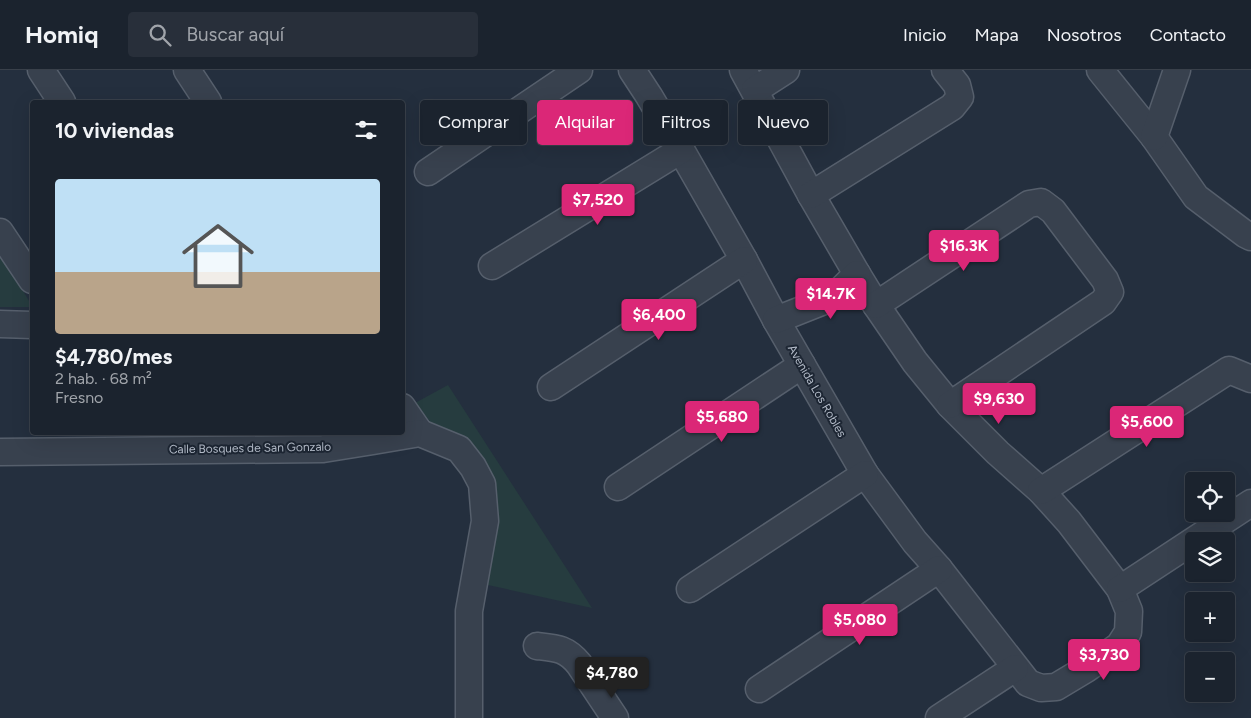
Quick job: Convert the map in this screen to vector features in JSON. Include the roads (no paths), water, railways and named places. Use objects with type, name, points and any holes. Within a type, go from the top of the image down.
[{"type":"street","points":[[41,70],[61,100]]},
{"type":"street","points":[[187,70],[207,100]]},
{"type":"street","points":[[428,172],[579,70]]},
{"type":"street","name":"Avenida Los Robles","points":[[632,70],[681,150],[865,474],[915,542],[939,569],[1028,683],[1041,688],[1056,688],[1119,646],[1128,632],[1129,610],[1120,589],[1069,522],[1041,491],[998,453],[950,405],[915,362],[857,274]]},
{"type":"street","points":[[776,320],[824,301],[842,289],[857,274],[811,195],[749,80],[786,70]]},
{"type":"street","points":[[811,195],[952,107],[960,97],[957,85],[945,70]]},
{"type":"street","points":[[1100,70],[1154,138],[1196,196],[1251,237]]},
{"type":"street","points":[[1154,138],[1177,70]]},
{"type":"street","points":[[492,266],[681,150]]},
{"type":"street","points":[[876,305],[1029,204],[1041,202],[1054,211],[1105,280],[1110,292],[1103,302],[950,405]]},
{"type":"street","points":[[0,232],[30,277]]},
{"type":"street","points":[[551,387],[744,260]]},
{"type":"street","points":[[0,324],[30,325]]},
{"type":"street","points":[[618,487],[802,365]]},
{"type":"street","points":[[1041,491],[1229,370],[1251,379]]},
{"type":"street","points":[[405,410],[420,433],[460,450],[473,467],[482,484],[485,521],[469,611],[469,718]]},
{"type":"street","name":"Calle Bosques de San Gonzalo","points":[[405,434],[420,433]]},
{"type":"street","name":"Calle Bosques de San Gonzalo","points":[[0,452],[322,448],[372,437],[396,435]]},
{"type":"street","points":[[690,589],[865,474]]},
{"type":"street","points":[[1120,589],[1251,502]]},
{"type":"street","points":[[758,689],[939,569]]},
{"type":"street","points":[[537,646],[559,648],[572,656],[591,681],[614,718]]},
{"type":"street","points":[[939,718],[1015,668]]},
{"type":"street","points":[[591,681],[592,718]]}]
